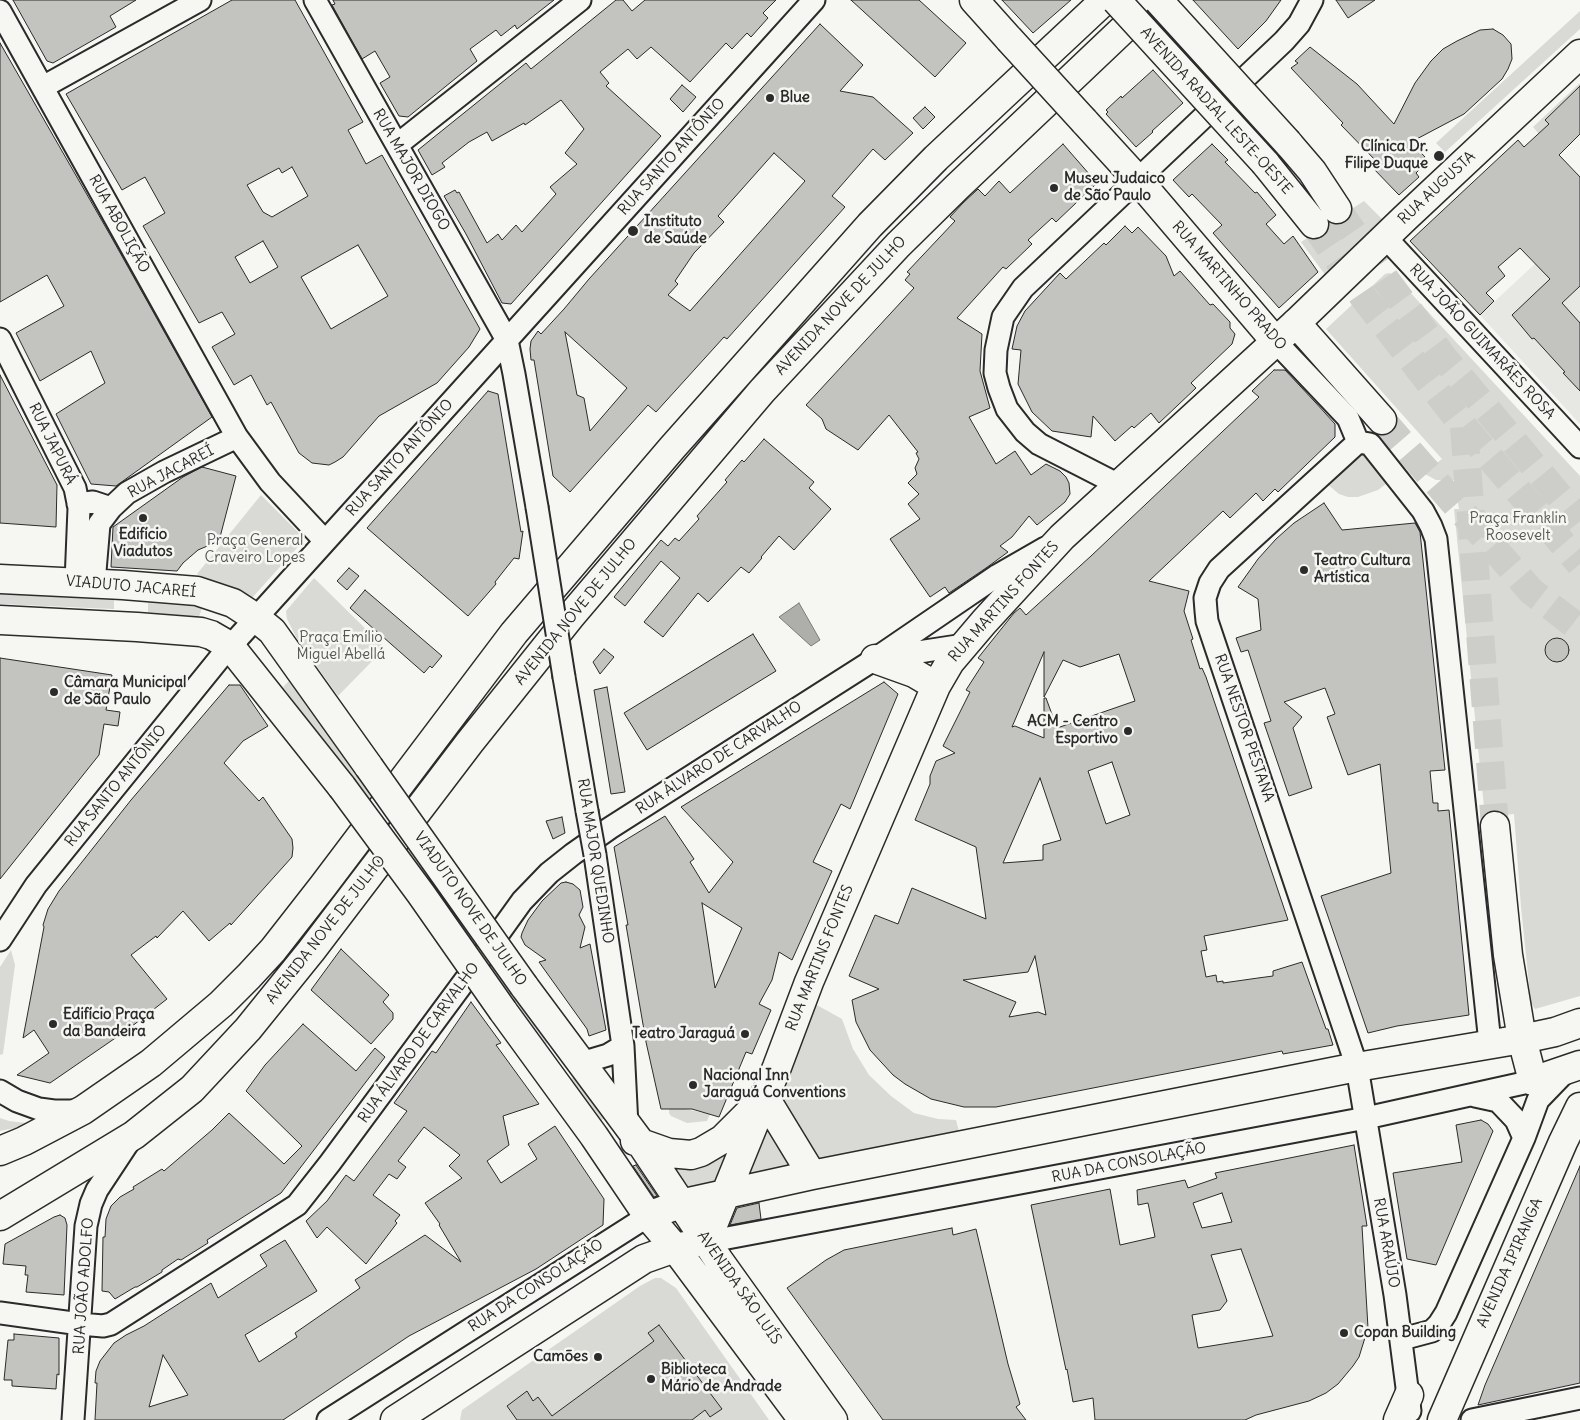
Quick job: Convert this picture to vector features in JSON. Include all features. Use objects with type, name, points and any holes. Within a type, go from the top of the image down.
[{"type":"main road","name":"RUA MARTINHO PRADO","points":[[974,0],[1137,179],[1276,342]]},
{"type":"main road","name":"AVENIDA NOVE DE JULHO","points":[[0,1151],[24,1141],[84,1110],[151,1063],[221,1004],[249,976],[323,886],[514,633],[672,448],[870,225],[936,158],[1105,0]]},
{"type":"main road","name":"AVENIDA RADIAL LESTE-OESTE","points":[[1116,0],[1264,163],[1314,224]]},
{"type":"main road","name":"AVENIDA NOVE DE JULHO","points":[[0,1216],[134,1135],[192,1089],[248,1029],[311,951],[470,742],[570,618],[776,375],[898,245],[1154,0]]},
{"type":"main road","name":"AVENIDA RADIAL LESTE-OESTE","points":[[1158,0],[1288,143],[1312,171],[1337,208]]},
{"type":"main road","name":"RUA AUGUSTA","points":[[1296,323],[1580,54]]},
{"type":"main road","name":"RUA MARTINS FONTES","points":[[706,1242],[809,982],[936,686],[950,662],[1062,537],[1296,323]]},
{"type":"main road","points":[[1296,323],[1382,420]]},
{"type":"main road","name":"VIADUTO JACAREÍ","points":[[5,579],[85,570],[198,591],[233,603],[256,618]]},
{"type":"main road","name":"VIADUTO NOVE DE JULHO","points":[[256,618],[272,631],[528,991],[633,1134],[680,1204]]},
{"type":"main road","points":[[5,621],[201,632],[211,635],[230,646]]},
{"type":"main road","name":"VIADUTO NOVE DE JULHO","points":[[230,646],[342,787],[421,894],[594,1136],[648,1216]]},
{"type":"main road","points":[[875,659],[914,673],[936,686]]},
{"type":"main road","points":[[1495,826],[1508,955],[1522,1038],[1533,1082]]},
{"type":"main road","name":"RUA DA CONSOLAÇÃO","points":[[648,1216],[680,1204],[812,1175],[1357,1067],[1555,1032],[1580,1023]]},
{"type":"main road","name":"RUA DA CONSOLAÇÃO","points":[[1533,1082],[1573,1067]]},
{"type":"main road","name":"RUA MARTINS FONTES","points":[[594,1136],[609,1137],[633,1134],[682,1156],[691,1155],[701,1152],[723,1139],[764,1096]]},
{"type":"main road","points":[[764,1096],[812,1175]]},
{"type":"main road","name":"AVENIDA IPIRANGA","points":[[1442,1420],[1580,1107]]},
{"type":"main road","points":[[675,1248],[680,1204]]},
{"type":"main road","name":"AVENIDA SÃO LUÍS","points":[[680,1204],[833,1420]]},
{"type":"main road","name":"AVENIDA SÃO LUÍS","points":[[648,1216],[675,1248],[803,1420]]},
{"type":"main road","name":"RUA DA CONSOLAÇÃO","points":[[411,1415],[644,1259],[675,1248],[706,1242]]},
{"type":"street","points":[[43,87],[200,0]]},
{"type":"street","name":"RUA MAJOR DIOGO","points":[[315,0],[507,340]]},
{"type":"street","points":[[397,146],[580,0]]},
{"type":"street","points":[[1119,485],[1046,448],[1024,432],[1007,409],[999,388],[996,373],[996,350],[1003,317],[1022,288],[1284,41],[1299,24],[1312,0]]},
{"type":"street","name":"RUA SANTO ANTÔNIO","points":[[2,936],[36,885],[230,646],[507,340],[804,5]]},
{"type":"street","name":"RUA ABOLIÇÃO","points":[[0,11],[237,437]]},
{"type":"street","name":"RUA JOÃO GUIMARÃES ROSA","points":[[1385,237],[1580,447]]},
{"type":"street","name":"RUA JAPURÁ","points":[[0,339],[75,488],[85,570]]},
{"type":"street","name":"RUA MAJOR QUEDINHO","points":[[507,340],[595,855],[623,1046],[633,1134]]},
{"type":"street","name":"RUA MARTINHO PRADO","points":[[1276,342],[1348,418],[1358,442]]},
{"type":"street","points":[[237,437],[270,482],[325,541]]},
{"type":"street","name":"RUA JACAREÍ","points":[[78,504],[93,502],[111,508],[127,493],[164,472],[237,437]]},
{"type":"street","points":[[1358,442],[1370,444],[1423,511],[1436,539],[1490,1043]]},
{"type":"street","name":"RUA NESTOR PESTANA","points":[[1357,1067],[1208,621],[1205,598],[1210,583],[1219,570],[1358,442]]},
{"type":"street","points":[[85,570],[98,524],[111,508]]},
{"type":"street","name":"RUA ÁLVARO DE CARVALHO","points":[[0,1313],[80,1324],[103,1326],[111,1324],[297,1204],[410,1055],[522,901],[549,873],[610,828],[875,659],[998,576],[1062,537]]},
{"type":"street","name":"RUA ÁLVARO DE CARVALHO","points":[[875,659],[964,645]]},
{"type":"street","points":[[581,1063],[608,1055],[623,1046]]},
{"type":"street","name":"RUA ARAÚJO","points":[[1357,1067],[1402,1339],[1409,1413]]},
{"type":"street","points":[[1402,1339],[1432,1331],[1446,1313],[1524,1138],[1538,1100],[1573,1067]]},
{"type":"street","name":"RUA DA CONSOLAÇÃO","points":[[706,1242],[1366,1118],[1533,1082]]},
{"type":"street","points":[[0,1091],[17,1101],[39,1109],[54,1111],[84,1110]]},
{"type":"street","points":[[1472,1096],[1498,1101],[1516,1120],[1524,1138]]},
{"type":"street","name":"RUA JOÃO ADOLFO","points":[[74,1420],[86,1226],[91,1204],[97,1190],[134,1135]]},
{"type":"street","name":"RUA DA CONSOLAÇÃO","points":[[328,1420],[648,1216]]},
{"type":"street","points":[[1472,1420],[1580,1398]]},
{"type":"shaded area","points":[[1580,222],[1580,424],[1480,315]]},
{"type":"shaded area","points":[[799,603],[820,640],[811,646],[779,617]]},
{"type":"green space","points":[[1580,11],[1580,29],[1445,152],[1436,143]]},
{"type":"green space","points":[[1580,83],[1580,96],[1539,134],[1533,127]]},
{"type":"green space","points":[[1364,201],[1383,220],[1326,276],[1301,242]]},
{"type":"green space","name":"Praça Franklin Roosevelt","points":[[1385,274],[1394,275],[1580,476],[1580,996],[1535,1009],[1531,1003],[1514,814],[1485,817],[1454,509],[1459,509],[1454,480],[1436,480],[1423,473],[1442,459],[1326,329]]},
{"type":"green space","points":[[1361,453],[1369,455],[1390,481],[1378,490],[1358,497],[1348,497],[1339,494],[1327,484]]},
{"type":"green space","name":"Praça General Craveiro Lopes","points":[[261,495],[305,539],[251,599],[197,574]]},
{"type":"green space","name":"Praça Emílio Miguel Abellá","points":[[314,578],[385,648],[338,696],[296,637],[287,619],[286,611]]},
{"type":"green space","points":[[0,594],[114,600],[114,609],[0,604]]},
{"type":"green space","points":[[148,603],[202,608],[199,617],[148,612]]},
{"type":"green space","points":[[289,681],[411,846],[550,1041],[543,1046],[408,855],[283,687]]},
{"type":"green space","points":[[11,950],[15,965],[3,1054],[0,1055],[0,967]]},
{"type":"green space","points":[[815,1004],[842,1019],[853,1049],[869,1075],[891,1096],[914,1113],[938,1119],[956,1120],[960,1135],[819,1163],[778,1099]]},
{"type":"green space","points":[[576,1076],[606,1117],[599,1122],[569,1080]]},
{"type":"green space","points":[[669,1109],[685,1109],[710,1114],[707,1121],[687,1123],[671,1116]]},
{"type":"green space","points":[[769,1116],[798,1167],[737,1183]]},
{"type":"green space","points":[[0,1118],[9,1121],[34,1124],[0,1131]]},
{"type":"green space","points":[[735,1143],[718,1185],[685,1192],[666,1163]]},
{"type":"green space","points":[[655,1278],[661,1278],[676,1288],[769,1420],[460,1420],[462,1410],[640,1286]]},
{"type":"building","points":[[13,0],[136,0],[110,16],[116,27],[53,63],[47,61]]},
{"type":"building","points":[[232,0],[295,0],[363,122],[348,130],[366,164],[382,155],[480,329],[469,347],[437,383],[379,416],[343,457],[329,465],[312,463],[299,453],[271,402],[267,405],[251,375],[234,385],[212,347],[235,334],[222,312],[199,323],[143,226],[165,213],[145,177],[122,190],[66,94]],"holes":[[[292,167],[308,196],[272,217],[263,212],[247,185],[279,168],[282,173]],[[263,241],[278,267],[250,283],[235,257]],[[358,245],[388,296],[331,329],[301,277]]]},
{"type":"building","points":[[333,0],[554,0],[517,29],[515,25],[501,36],[496,30],[470,49],[477,61],[408,117],[399,116],[380,83],[390,77],[375,51],[362,59],[332,5],[335,4]]},
{"type":"building","points":[[616,0],[623,0],[632,11],[645,0],[776,0],[763,13],[768,18],[751,37],[747,33],[732,49],[726,43],[690,82],[651,47],[637,59],[628,49],[600,72],[609,83],[606,86],[661,136],[511,304],[502,303],[444,196],[455,190],[457,193],[459,192],[487,243],[498,234],[502,240],[516,225],[522,232],[556,194],[550,187],[577,164],[565,153],[584,129],[561,100],[525,125],[524,123],[492,141],[487,132],[469,142],[442,163],[445,167],[432,175],[418,150],[526,63],[531,69]]},
{"type":"building","points":[[851,0],[919,0],[966,43],[935,77]]},
{"type":"building","points":[[1002,0],[1071,0],[1033,33]]},
{"type":"building","points":[[1193,0],[1281,0],[1266,21],[1238,49]]},
{"type":"building","points":[[1336,0],[1375,0],[1348,18]]},
{"type":"building","points":[[820,24],[863,65],[840,91],[873,97],[913,133],[885,160],[873,149],[832,196],[845,207],[727,339],[724,337],[656,412],[648,405],[570,492],[553,476],[534,360],[531,360],[530,349],[531,341],[538,331],[541,334]],"holes":[[[774,153],[805,181],[690,311],[668,295],[678,284],[675,281],[694,253],[724,222],[718,216]],[[565,332],[627,388],[590,431],[584,398],[577,395]]]},
{"type":"building","points":[[1493,29],[1503,35],[1511,44],[1512,59],[1508,69],[1502,79],[1464,114],[1411,142],[1425,157],[1420,161],[1424,165],[1416,173],[1419,177],[1399,195],[1372,167],[1377,162],[1341,125],[1343,123],[1291,68],[1298,63],[1295,61],[1310,47],[1357,84],[1394,124],[1415,83],[1431,61],[1443,49],[1480,30]]},
{"type":"building","points":[[0,43],[212,417],[116,486],[91,484],[56,414],[105,383],[91,351],[40,381],[16,333],[64,306],[47,275],[0,302]]},
{"type":"building","points":[[1153,70],[1183,103],[1136,147],[1106,114],[1108,112],[1106,110]]},
{"type":"building","points":[[682,85],[696,97],[683,112],[670,99]]},
{"type":"building","points":[[1580,86],[1580,134],[1559,155],[1580,177],[1580,286],[1562,303],[1580,323],[1580,391],[1512,315],[1550,279],[1520,248],[1498,267],[1505,276],[1486,293],[1494,301],[1480,315],[1410,241],[1518,140],[1524,147],[1549,124],[1545,120]]},
{"type":"building","points":[[925,107],[935,117],[923,129],[913,118]]},
{"type":"building","points":[[1063,144],[1097,183],[1056,222],[1052,218],[1028,240],[1032,244],[1006,269],[1003,267],[957,318],[982,334],[980,371],[990,408],[969,417],[996,464],[1015,451],[1031,475],[1046,464],[1060,471],[1069,483],[1070,494],[1065,502],[1037,525],[1029,516],[1012,537],[1000,546],[1008,552],[949,593],[945,587],[930,597],[890,539],[920,519],[908,504],[919,494],[908,483],[917,474],[915,468],[919,459],[916,453],[918,452],[889,415],[858,450],[826,429],[822,419],[806,405],[914,288],[905,280],[910,274],[907,272],[955,221],[950,217],[963,203],[978,189],[985,196],[999,181],[1010,193]]},
{"type":"building","points":[[1212,144],[1228,160],[1225,162],[1255,193],[1257,192],[1276,215],[1266,224],[1284,244],[1293,236],[1318,272],[1279,308],[1213,233],[1222,225],[1192,194],[1189,197],[1173,180]]},
{"type":"building","points":[[1125,226],[1132,233],[1138,227],[1166,256],[1174,276],[1180,271],[1210,305],[1213,304],[1230,322],[1230,328],[1235,334],[1232,344],[1191,383],[1196,388],[1159,423],[1151,413],[1115,441],[1093,416],[1091,437],[1052,431],[1032,412],[1018,384],[1021,350],[1012,349],[1017,326],[1025,311],[1060,273],[1066,279]]},
{"type":"building","points":[[1274,370],[1285,370],[1335,424],[1335,437],[1278,492],[1275,489],[1263,501],[1256,493],[1230,518],[1223,511],[1149,581],[1189,591],[1184,611],[1193,639],[1191,640],[1200,669],[1202,668],[1206,677],[1288,920],[1204,936],[1207,950],[1201,951],[1206,977],[1216,975],[1217,982],[1223,981],[1223,983],[1273,976],[1273,971],[1302,962],[1333,1045],[1283,1054],[1282,1051],[996,1107],[964,1107],[931,1099],[893,1075],[870,1050],[856,1022],[852,1000],[879,989],[849,976],[875,915],[898,924],[912,888],[986,919],[976,847],[915,820],[930,784],[930,776],[936,761],[955,753],[943,746],[970,692],[966,690],[984,662],[978,658],[1014,613],[1020,608],[1026,615],[1259,397],[1252,391]],"holes":[[[1044,652],[1044,697],[1063,660],[1080,667],[1119,654],[1135,701],[1057,728],[1046,698],[1044,698],[1044,738],[1015,726],[1012,727]],[[1112,762],[1130,815],[1106,824],[1088,771]],[[1040,778],[1061,840],[1043,845],[1043,860],[1003,863]],[[1035,956],[1046,1015],[1038,1012],[1009,1017],[1016,1002],[963,980],[1028,972]]]},
{"type":"building","points":[[0,375],[57,485],[56,527],[0,523]]},
{"type":"building","points":[[488,391],[498,394],[521,532],[523,531],[519,559],[514,558],[495,582],[496,584],[468,616],[367,528]]},
{"type":"building","points":[[764,439],[814,482],[809,488],[831,509],[794,550],[779,536],[749,573],[741,567],[708,602],[698,593],[663,637],[644,622],[680,578],[661,561],[625,606],[614,597],[661,540],[668,546],[675,538],[679,541],[699,519],[697,516],[727,482],[725,480]]},
{"type":"building","name":"Edifício Viadutos","points":[[202,467],[236,476],[219,541],[198,550],[177,571],[111,567],[113,527],[183,477]]},
{"type":"building","points":[[1324,503],[1342,530],[1415,523],[1420,532],[1445,770],[1430,771],[1433,803],[1438,803],[1438,811],[1449,810],[1469,1015],[1397,1026],[1368,1033],[1321,896],[1391,873],[1380,764],[1348,775],[1327,717],[1335,714],[1325,688],[1284,702],[1302,717],[1293,728],[1312,788],[1289,796],[1264,723],[1271,721],[1248,650],[1241,652],[1236,638],[1261,630],[1258,599],[1238,587],[1258,559],[1276,539],[1294,523]]},
{"type":"building","points":[[349,568],[359,576],[347,590],[337,581]]},
{"type":"building","points":[[365,590],[442,656],[432,668],[430,666],[424,673],[350,608]]},
{"type":"building","points":[[753,634],[776,671],[647,750],[624,713]]},
{"type":"building","points":[[1557,638],[1566,641],[1569,650],[1566,659],[1557,662],[1548,659],[1545,650],[1548,641]]},
{"type":"building","points":[[604,649],[614,657],[600,674],[593,662]]},
{"type":"building","points":[[0,658],[112,675],[106,710],[120,712],[118,726],[104,724],[99,755],[0,879]]},
{"type":"building","points":[[884,682],[898,694],[850,809],[841,804],[813,862],[832,871],[792,960],[779,952],[772,980],[759,1004],[771,1010],[752,1054],[746,1052],[719,1117],[692,1109],[661,1109],[646,1042],[614,847],[665,816],[694,859],[690,862],[709,893],[733,862],[681,807]],"holes":[[[702,903],[742,928],[715,988]]]},
{"type":"building","points":[[229,685],[240,685],[268,726],[243,741],[224,763],[259,801],[263,797],[292,839],[292,857],[231,925],[230,923],[209,941],[183,911],[157,938],[156,936],[131,955],[167,999],[127,1030],[50,1083],[17,1075],[49,1053],[34,1030],[23,1038],[43,925],[48,909],[59,891],[131,800]]},
{"type":"building","points":[[607,687],[625,792],[611,794],[594,690]]},
{"type":"building","points":[[562,817],[565,833],[553,839],[546,821]]},
{"type":"building","points":[[561,883],[573,884],[580,890],[583,907],[579,915],[585,927],[580,948],[590,944],[606,1030],[589,1036],[587,1029],[539,962],[546,960],[525,945],[521,937],[528,920],[542,901]]},
{"type":"building","points":[[341,949],[389,995],[383,1002],[393,1013],[393,1019],[371,1044],[311,990]]},
{"type":"building","points":[[471,1002],[501,1043],[496,1045],[539,1104],[503,1116],[509,1145],[487,1161],[501,1183],[537,1159],[528,1144],[555,1126],[604,1199],[603,1225],[536,1269],[409,1336],[283,1420],[95,1420],[96,1371],[100,1361],[114,1343],[211,1283],[218,1298],[267,1266],[260,1255],[285,1240],[317,1291],[245,1335],[259,1362],[297,1337],[295,1333],[360,1288],[355,1280],[425,1235],[461,1262],[440,1224],[425,1203],[462,1178],[449,1166],[460,1155],[424,1127],[398,1161],[406,1167],[397,1179],[389,1174],[373,1195],[400,1215],[395,1221],[397,1223],[366,1264],[327,1227],[317,1238],[306,1221],[327,1201],[346,1175],[354,1181],[407,1111],[394,1103],[432,1051],[436,1053]],"holes":[[[163,1355],[188,1395],[149,1407]]]},
{"type":"building","points":[[303,1024],[356,1071],[375,1048],[385,1057],[281,1193],[207,1240],[208,1243],[181,1260],[178,1259],[162,1270],[162,1272],[137,1287],[115,1299],[109,1292],[102,1291],[103,1237],[105,1237],[106,1219],[111,1206],[120,1197],[134,1189],[133,1187],[162,1169],[164,1171],[229,1113],[284,1164],[302,1146],[246,1091],[265,1065]]},
{"type":"building","points":[[1481,1120],[1488,1124],[1493,1131],[1436,1265],[1407,1259],[1393,1173],[1462,1162],[1456,1125]]},
{"type":"building","points":[[1354,1145],[1367,1226],[1362,1226],[1368,1328],[1359,1357],[1338,1384],[1326,1393],[1309,1401],[1256,1415],[1245,1420],[1095,1420],[1093,1398],[1073,1402],[1031,1205],[1110,1189],[1120,1245],[1155,1237],[1148,1203],[1138,1205],[1137,1190],[1185,1180],[1188,1188],[1217,1178],[1215,1173]],"holes":[[[1222,1193],[1232,1222],[1202,1228],[1193,1203]],[[1241,1249],[1273,1336],[1198,1348],[1192,1315],[1220,1310],[1227,1301],[1211,1255]]]},
{"type":"building","points":[[636,1165],[657,1196],[654,1197],[633,1166]]},
{"type":"building","points":[[1580,1166],[1580,1383],[1478,1405],[1485,1385]]},
{"type":"building","points":[[759,1203],[761,1219],[730,1225],[737,1208]]},
{"type":"building","points":[[60,1215],[65,1218],[67,1225],[64,1295],[26,1292],[28,1275],[25,1275],[26,1266],[3,1264],[5,1244]]},
{"type":"building","points":[[952,1228],[953,1235],[976,1229],[1008,1364],[1020,1404],[1016,1407],[1026,1420],[883,1420],[787,1288],[826,1260],[844,1250]]},
{"type":"building","name":"Biblioteca Mário de Andrade","points":[[659,1325],[722,1409],[710,1417],[705,1410],[692,1420],[517,1420],[507,1406],[527,1391],[533,1401],[538,1397],[552,1416],[654,1341],[648,1333]]},
{"type":"building","points":[[14,1334],[59,1338],[59,1375],[57,1374],[56,1389],[12,1386],[12,1380],[4,1380],[8,1340],[14,1340]]},
{"type":"tunnel","points":[[1337,209],[1386,280],[1444,358],[1580,521]]},
{"type":"tunnel","points":[[1314,224],[1364,298],[1464,427],[1580,564]]},
{"type":"tunnel","points":[[1382,420],[1531,591],[1580,629]]},
{"type":"tunnel","points":[[1464,427],[1495,826]]},
{"type":"place","name":"Blue","points":[[770,98]]},
{"type":"place","name":"Clínica Dr. Filipe Duque","points":[[1439,156]]},
{"type":"place","name":"Museu Judaico de São Paulo","points":[[1054,188]]},
{"type":"place","name":"Instituto de Saúde","points":[[633,231]]},
{"type":"place","name":"Edifício Viadutos","points":[[143,518]]},
{"type":"place","name":"Teatro Cultura Artística","points":[[1304,570]]},
{"type":"place","name":"Câmara Municipal de São Paulo","points":[[54,692]]},
{"type":"place","name":"ACM - Centro Esportivo","points":[[1128,731]]},
{"type":"place","name":"Edifício Praça da Bandeira","points":[[53,1024]]},
{"type":"place","name":"Teatro Jaraguá","points":[[745,1034]]},
{"type":"place","name":"Nacional Inn Jaraguá Conventions","points":[[693,1085]]},
{"type":"place","name":"Copan Building","points":[[1344,1333]]},
{"type":"place","name":"Camões","points":[[598,1357]]},
{"type":"place","name":"Biblioteca Mário de Andrade","points":[[651,1379]]}]
